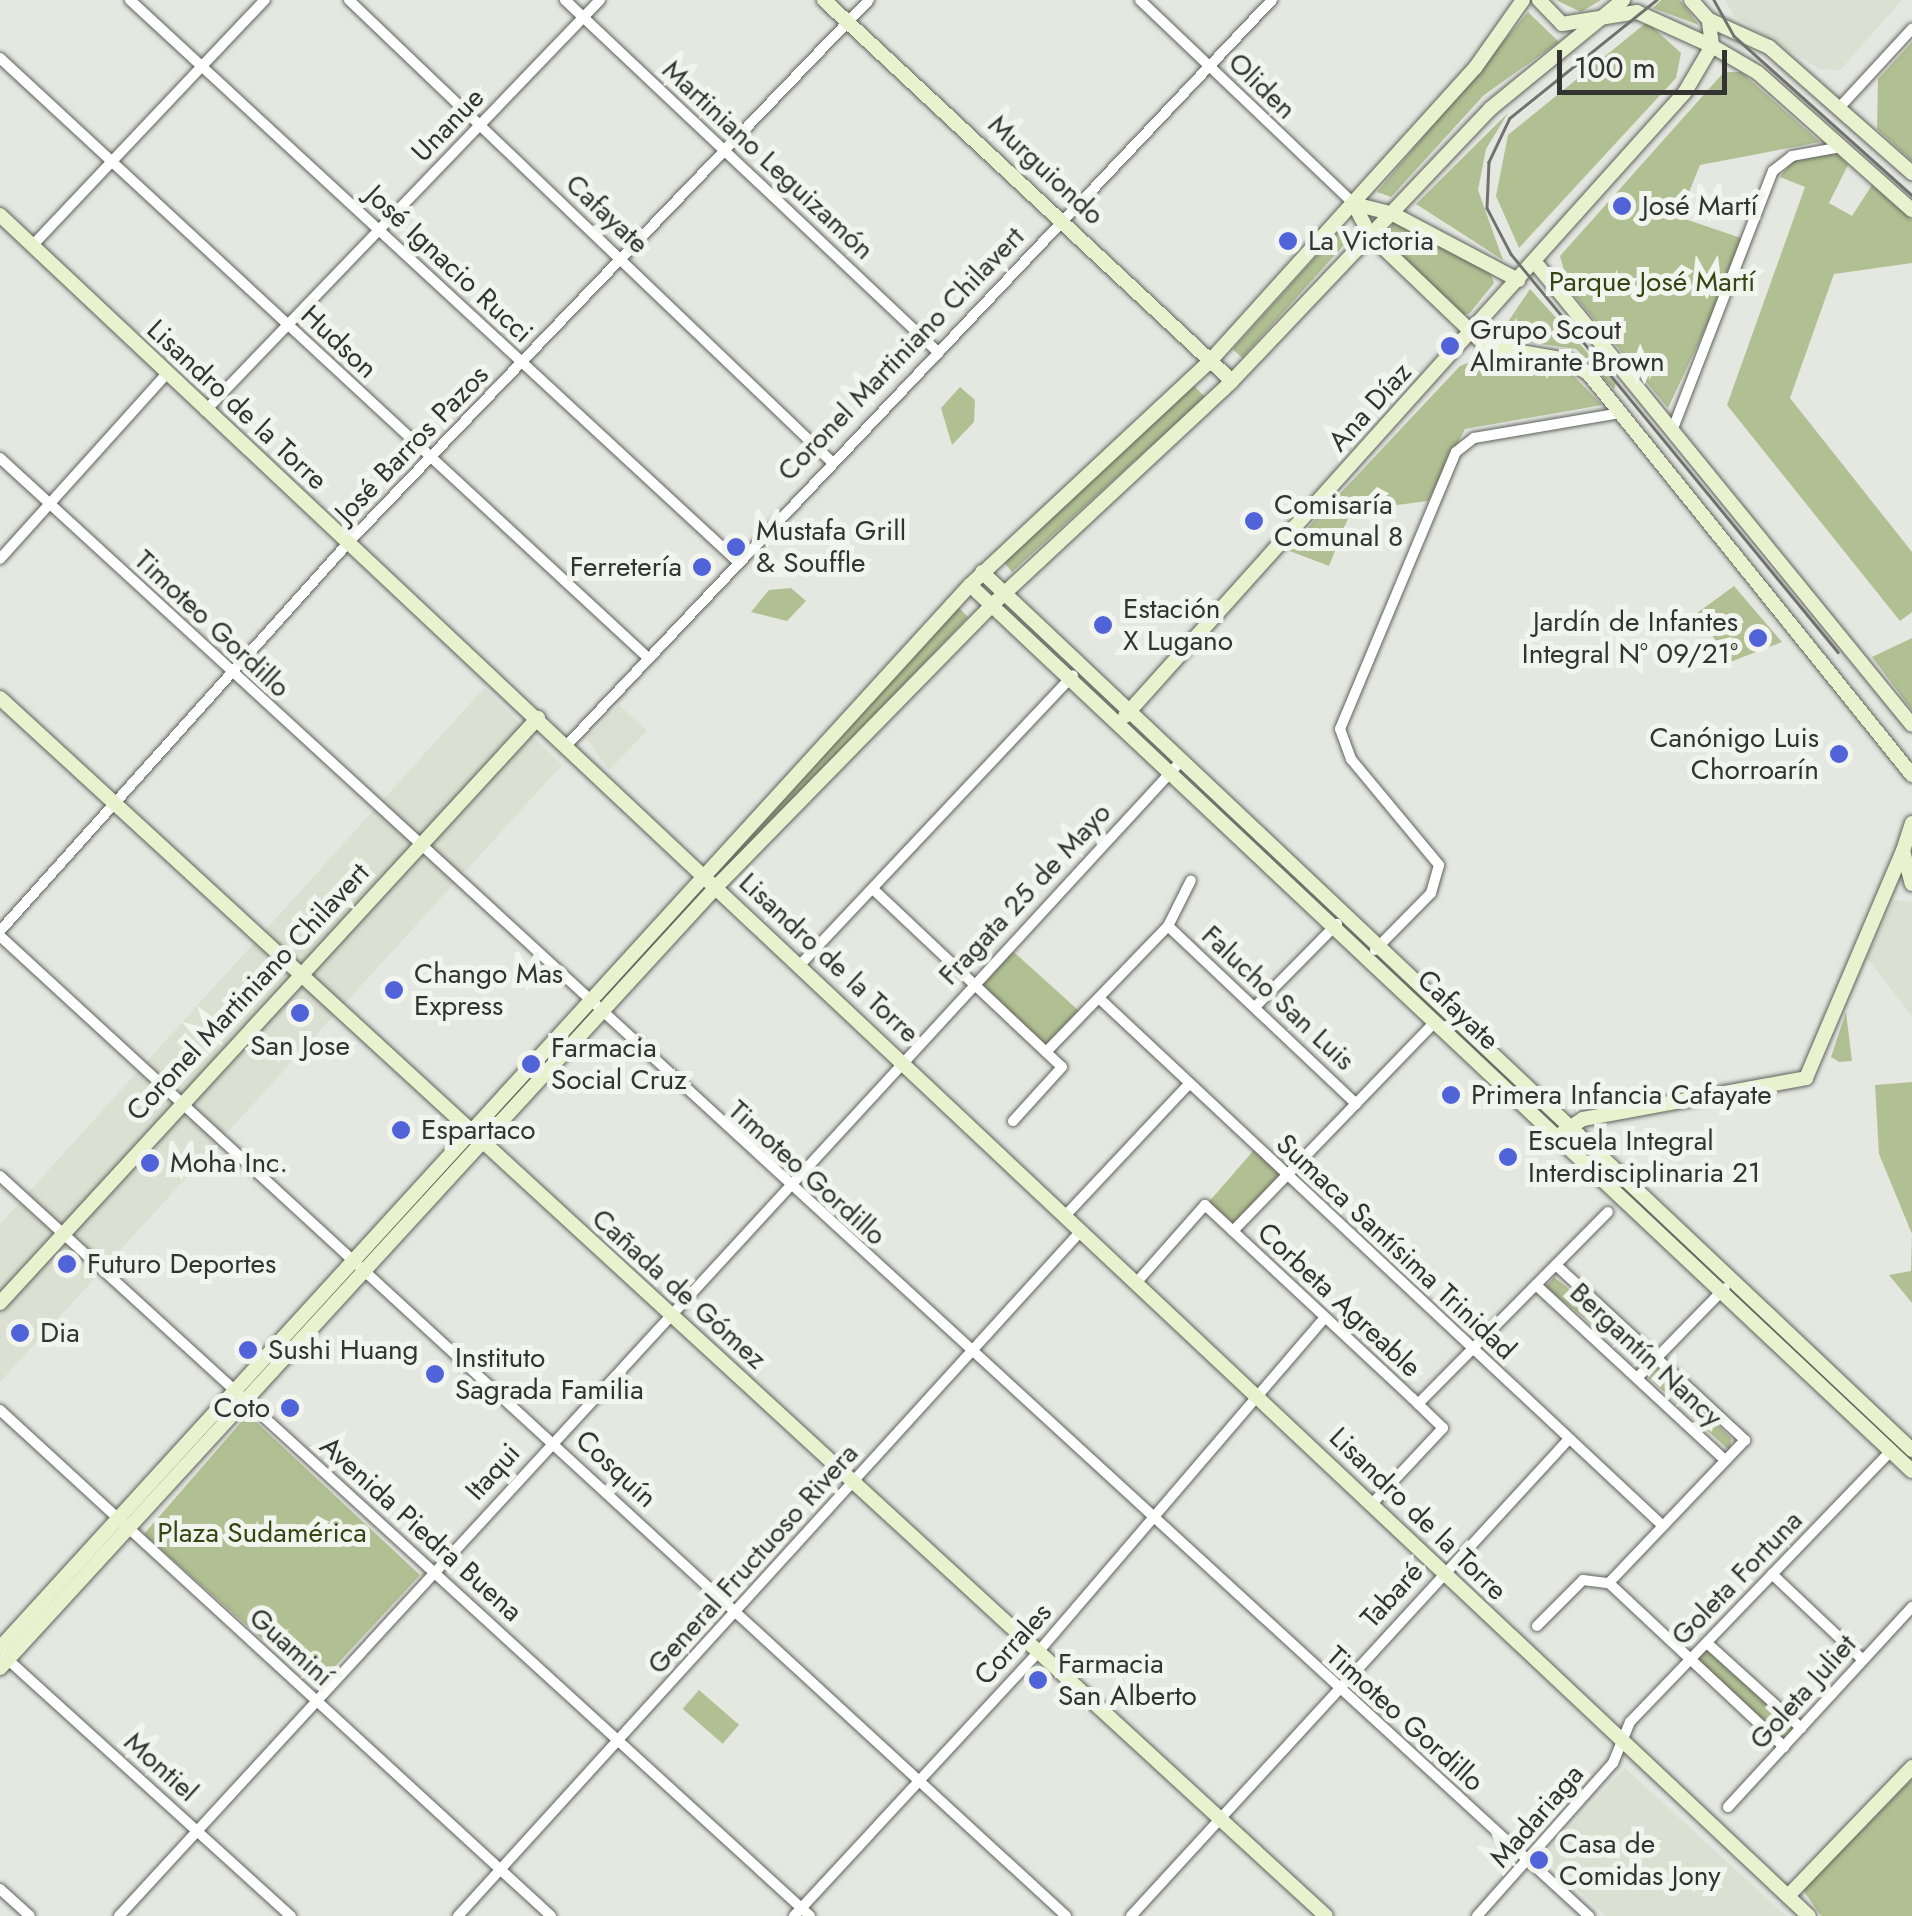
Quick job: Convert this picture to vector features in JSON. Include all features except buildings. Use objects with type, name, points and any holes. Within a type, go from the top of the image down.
[{"type":"street","name":"José Ignacio Rucci","points":[[130,0],[737,561]]},
{"type":"street","points":[[32,246],[265,0]]},
{"type":"street","name":"Cafayate","points":[[349,0],[832,462]]},
{"type":"street","name":"Martiniano Leguizamón","points":[[565,0],[940,353]]},
{"type":"street","name":"Unanue","points":[[205,411],[291,327],[378,229],[600,0]]},
{"type":"street","name":"Murguiondo","points":[[824,0],[1064,220],[1232,381]]},
{"type":"street","name":"José Barros Pazos","points":[[0,933],[234,676],[349,542],[869,0]]},
{"type":"street","name":"Oliden","points":[[1140,0],[1354,204]]},
{"type":"street","name":"Coronel Martiniano Chilavert","points":[[567,745],[1272,0]]},
{"type":"street","points":[[239,1394],[363,1274],[600,1015],[711,881],[982,572],[1211,360],[1354,204],[1523,0]]},
{"type":"street","points":[[1539,0],[1562,24],[1644,13],[1712,46],[1843,146],[1912,210]]},
{"type":"street","points":[[2,1657],[239,1394],[350,1263],[587,1004],[992,605],[1232,381],[1501,99],[1606,18],[1623,0]]},
{"type":"street","points":[[1691,0],[1709,20],[1762,42],[1909,170],[1886,188]]},
{"type":"street","points":[[1709,20],[1712,46]]},
{"type":"street","points":[[1838,108],[1912,28]]},
{"type":"street","name":"Ana Díaz","points":[[1118,724],[1685,92],[1712,46]]},
{"type":"street","name":"Hudson","points":[[0,58],[647,658]]},
{"type":"street","points":[[1672,431],[1772,171],[1792,156],[1843,146]]},
{"type":"street","points":[[1354,204],[1391,213],[1518,280]]},
{"type":"street","points":[[1354,204],[1370,236],[1470,334],[1501,352],[1575,363],[1617,408],[1912,775]]},
{"type":"street","name":"Lisandro de la Torre","points":[[0,216],[165,376],[567,745],[1808,1916]]},
{"type":"street","points":[[1534,261],[1912,725]]},
{"type":"street","points":[[0,559],[165,376]]},
{"type":"street","points":[[1617,408],[1622,388],[1635,386]]},
{"type":"street","points":[[1367,958],[1431,892],[1438,865],[1351,758],[1340,729],[1456,452],[1474,438],[1617,408]]},
{"type":"street","name":"Timoteo Gordillo","points":[[0,458],[587,1004],[1590,1916]]},
{"type":"street","name":"Cafayate","points":[[982,572],[1905,1445],[1912,1471]]},
{"type":"street","name":"Cafayate","points":[[970,585],[1435,1022],[1717,1295],[1905,1445]]},
{"type":"street","points":[[800,965],[1082,666]]},
{"type":"street","points":[[1854,699],[1858,681],[1878,681]]},
{"type":"street","name":"Cañada de Gómez","points":[[0,698],[1326,1916]]},
{"type":"street","name":"Coronel Martiniano Chilavert","points":[[0,1303],[178,1104],[304,977],[415,845],[538,718]]},
{"type":"street","points":[[1894,750],[1912,751]]},
{"type":"street","name":"Fragata 25 de Mayo","points":[[900,1058],[1182,760]]},
{"type":"street","points":[[1556,1140],[1568,1128],[1806,1078],[1912,823]]},
{"type":"street","points":[[1902,850],[1912,884]]},
{"type":"street","points":[[1046,1052],[1168,926],[1191,880]]},
{"type":"street","points":[[874,890],[1062,1067],[1012,1121]]},
{"type":"street","points":[[1256,1005],[1346,914]]},
{"type":"street","name":"Falucho San Luis","points":[[1168,926],[1256,1005],[1356,1104]]},
{"type":"street","name":"Cosquín","points":[[0,933],[350,1263],[552,1440],[1066,1916]]},
{"type":"street","name":"Sumaca Santísima Trinidad","points":[[1100,999],[1663,1526]]},
{"type":"street","points":[[1233,1232],[1435,1022]]},
{"type":"street","name":"Itaqui","points":[[118,1916],[900,1058]]},
{"type":"street","points":[[1064,1217],[1188,1084]]},
{"type":"street","name":"Avenida Piedra Buena","points":[[0,1176],[434,1570],[802,1913]]},
{"type":"street","name":"Corbeta Agreable","points":[[1136,1283],[1206,1206],[1418,1404],[1443,1428],[1372,1504]]},
{"type":"street","points":[[1418,1404],[1608,1212]]},
{"type":"street","name":"General Fructuoso Rivera","points":[[458,1916],[1080,1232]]},
{"type":"street","name":"Bergantín Nancy","points":[[1536,1284],[1725,1460],[1745,1440],[1556,1265]]},
{"type":"street","points":[[1638,1377],[1730,1282]]},
{"type":"street","name":"Corrales","points":[[802,1913],[1039,1651],[1324,1318]]},
{"type":"street","name":"Guaminí","points":[[0,1410],[551,1916]]},
{"type":"street","name":"Tabaré","points":[[1131,1916],[1568,1440]]},
{"type":"street","name":"Goleta Fortuna","points":[[1621,1740],[1772,1574],[1905,1445]]},
{"type":"street","points":[[1609,1583],[1725,1460]]},
{"type":"street","points":[[1772,1574],[1862,1659]]},
{"type":"street","points":[[1537,1626],[1583,1580],[1609,1583],[1784,1747]]},
{"type":"street","name":"Goleta Juliet","points":[[1728,1807],[1912,1606]]},
{"type":"street","points":[[1707,1643],[1801,1728]]},
{"type":"street","name":"Montiel","points":[[2,1657],[291,1916]]},
{"type":"street","name":"Madariaga","points":[[1476,1916],[1614,1763],[1621,1740]]},
{"type":"street","points":[[1788,1896],[1912,1766]]},
{"type":"street","points":[[0,1889],[30,1916]]},
{"type":"shaded area","points":[[1725,0],[1902,0],[1840,70],[1819,69],[1735,17]]},
{"type":"shaded area","points":[[484,688],[562,765],[0,1382],[0,1224]]},
{"type":"shaded area","points":[[619,705],[647,731],[609,770],[587,739]]},
{"type":"shaded area","points":[[1894,900],[1912,902],[1912,1016],[1867,958]]},
{"type":"shaded area","points":[[1625,1768],[1786,1916],[1606,1916],[1542,1857]]},
{"type":"green space","points":[[1556,0],[1601,0],[1581,12]]},
{"type":"green space","points":[[1661,0],[1680,0],[1699,25],[1653,8]]},
{"type":"green space","points":[[1528,12],[1559,42],[1484,95],[1391,197],[1377,192]]},
{"type":"green space","points":[[1647,22],[1681,53],[1676,78],[1519,248],[1496,196],[1508,135]]},
{"type":"green space","points":[[1912,42],[1912,161],[1877,129],[1878,79]]},
{"type":"green space","name":"Parque José Martí","points":[[1724,72],[1741,72],[1820,142],[1700,165],[1679,217],[1747,240],[1668,408],[1569,289],[1560,256]]},
{"type":"green space","points":[[1508,113],[1486,149],[1478,190],[1503,260],[1416,204]]},
{"type":"green space","points":[[1837,153],[1848,165],[1829,203],[1852,216],[1872,185],[1912,220],[1912,263],[1834,274],[1790,398],[1912,552],[1912,612],[1900,621],[1727,405],[1805,187],[1780,177],[1794,159]]},
{"type":"green space","points":[[1395,221],[1490,272],[1494,283],[1469,314],[1458,315],[1381,242]]},
{"type":"green space","points":[[1339,231],[1349,240],[1242,358],[1233,349]]},
{"type":"green space","points":[[1530,289],[1616,384],[1614,389],[1576,349],[1497,338]]},
{"type":"green space","points":[[1478,359],[1563,365],[1602,405],[1465,429],[1428,501],[1351,511],[1329,566],[1287,550],[1460,366]]},
{"type":"green space","points":[[1193,385],[1205,397],[1012,572],[1003,561]]},
{"type":"green space","points":[[960,387],[975,400],[974,422],[952,445],[941,408]]},
{"type":"green space","points":[[1734,586],[1782,642],[1730,662],[1697,613]]},
{"type":"green space","points":[[791,588],[806,601],[787,621],[751,612],[769,590]]},
{"type":"green space","points":[[957,606],[968,617],[729,867],[720,860]]},
{"type":"green space","points":[[1912,638],[1912,710],[1872,657]]},
{"type":"green space","points":[[1007,946],[1084,1015],[1049,1054],[972,985]]},
{"type":"green space","points":[[1846,1012],[1852,1061],[1839,1062],[1831,1057]]},
{"type":"green space","points":[[1912,1082],[1912,1234],[1879,1154],[1875,1085]]},
{"type":"green space","points":[[1254,1150],[1280,1173],[1235,1225],[1209,1202]]},
{"type":"green space","points":[[1912,1234],[1912,1303],[1889,1275],[1911,1271]]},
{"type":"green space","points":[[1554,1277],[1643,1349],[1635,1359],[1546,1287]]},
{"type":"green space","points":[[1657,1368],[1731,1438],[1730,1451],[1649,1378]]},
{"type":"green space","name":"Plaza Sudamérica","points":[[254,1420],[420,1575],[316,1687],[144,1534],[242,1421]]},
{"type":"green space","points":[[1707,1643],[1801,1728],[1785,1747],[1690,1662]]},
{"type":"green space","points":[[699,1690],[739,1725],[723,1744],[683,1709]]},
{"type":"green space","points":[[1912,1779],[1912,1916],[1821,1916],[1803,1890]]},
{"type":"tram line","points":[[1657,0],[1510,118],[1489,162],[1487,208],[1511,254],[1838,652]]},
{"type":"tram line","points":[[1714,0],[1734,36],[1912,195]]},
{"type":"place","name":"José Martí","points":[[1622,206]]},
{"type":"place","name":"La Victoria","points":[[1288,241]]},
{"type":"place","name":"Grupo Scout Almirante Brown","points":[[1450,346]]},
{"type":"place","name":"Comisaría Comunal 8","points":[[1254,521]]},
{"type":"place","name":"Mustafa Grill & Souffle","points":[[736,547]]},
{"type":"place","name":"Ferretería","points":[[702,567]]},
{"type":"place","name":"Estación X Lugano","points":[[1103,625]]},
{"type":"place","name":"Jardín de Infantes Integral Nº 09/21º","points":[[1758,638]]},
{"type":"place","name":"Canónigo Luis Chorroarín","points":[[1839,754]]},
{"type":"place","name":"Chango Mas Express","points":[[394,990]]},
{"type":"place","name":"San Jose","points":[[300,1013]]},
{"type":"place","name":"Farmacia Social Cruz","points":[[531,1064]]},
{"type":"place","name":"Primera Infancia Cafayate","points":[[1451,1095]]},
{"type":"place","name":"Espartaco","points":[[401,1130]]},
{"type":"place","name":"Escuela Integral Interdisciplinaria 21","points":[[1508,1157]]},
{"type":"place","name":"Moha Inc.","points":[[150,1163]]},
{"type":"place","name":"Futuro Deportes","points":[[67,1264]]},
{"type":"place","name":"Dia","points":[[20,1333]]},
{"type":"place","name":"Sushi Huang","points":[[248,1350]]},
{"type":"place","name":"Instituto Sagrada Familia","points":[[435,1374]]},
{"type":"place","name":"Coto","points":[[290,1408]]},
{"type":"place","name":"Farmacia San Alberto","points":[[1038,1680]]},
{"type":"place","name":"Casa de Comidas Jony","points":[[1539,1860]]}]
